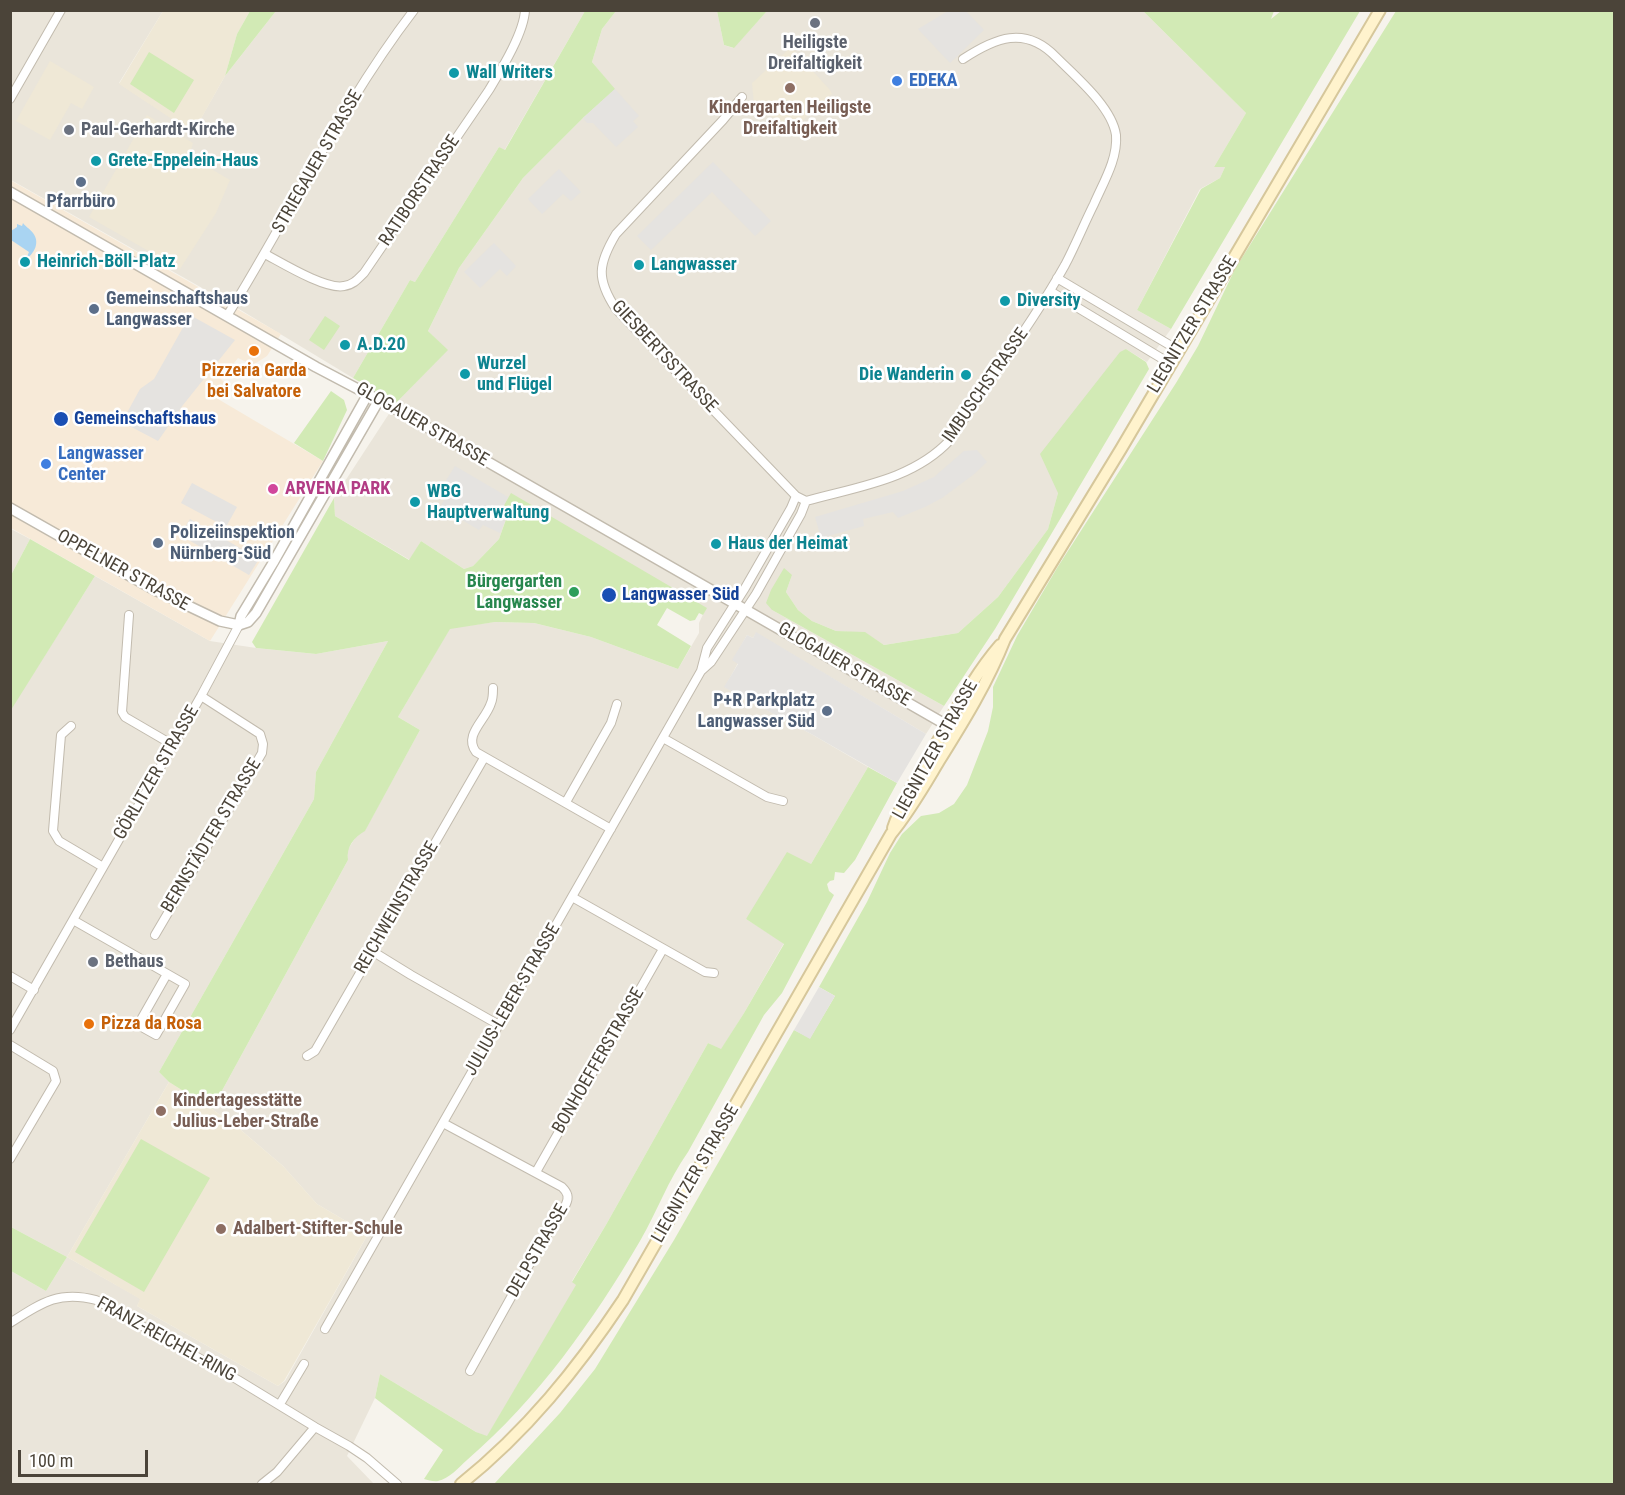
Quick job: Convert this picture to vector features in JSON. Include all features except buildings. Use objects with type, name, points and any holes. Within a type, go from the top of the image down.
[{"type":"main road","name":"LIEGNITZER STRASSE","points":[[461,1485],[546,1404],[623,1300],[891,834],[898,813],[952,728],[986,661],[1005,639],[1380,10]]},
{"type":"street","points":[[10,99],[61,10]]},
{"type":"street","name":"STRIEGAUER STRASSE","points":[[227,316],[365,80],[414,10]]},
{"type":"street","name":"RATIBORSTRASSE","points":[[265,254],[327,285],[343,287],[355,282],[364,273],[489,90],[515,41],[525,10]]},
{"type":"street","name":"IMBUSCHSTRASSE","points":[[806,501],[902,474],[922,464],[941,450],[955,433],[1050,291],[1078,237],[1109,168],[1116,145],[1113,125],[1102,106],[1041,44],[1026,38],[999,40],[984,45],[963,59]]},
{"type":"street","name":"GIESBERTSSTRASSE","points":[[742,97],[616,234],[606,251],[602,263],[602,275],[604,287],[616,309],[796,496]]},
{"type":"street","name":"GLOGAUER STRASSE","points":[[10,192],[952,728]]},
{"type":"street","points":[[1057,278],[1178,351]]},
{"type":"street","points":[[1050,291],[1171,364]]},
{"type":"street","name":"GÖRLITZER STRASSE","points":[[10,1030],[201,696],[239,625],[241,616],[368,394]]},
{"type":"street","name":"GÖRLITZER STRASSE","points":[[239,625],[248,622],[256,613],[379,400]]},
{"type":"street","points":[[735,603],[796,496],[806,501],[801,514],[746,609]]},
{"type":"street","name":"OPPELNER STRASSE","points":[[10,508],[165,596],[220,621],[239,625]]},
{"type":"street","name":"JULIUS-LEBER-STRASSE","points":[[326,1329],[701,671],[707,648],[735,603]]},
{"type":"street","name":"JULIUS-LEBER-STRASSE","points":[[701,671],[711,662],[746,609]]},
{"type":"street","points":[[129,615],[123,712],[125,717],[173,745]]},
{"type":"street","points":[[493,688],[491,703],[471,738],[471,746],[476,752],[611,829]]},
{"type":"street","name":"BERNSTÄDTER STRASSE","points":[[154,934],[262,753],[263,744],[260,734],[201,696]]},
{"type":"street","points":[[566,802],[611,723],[616,704]]},
{"type":"street","points":[[71,726],[61,735],[53,831],[59,841],[104,867]]},
{"type":"street","points":[[663,738],[767,796],[783,801]]},
{"type":"street","name":"REICHWEINSTRASSE","points":[[307,1056],[315,1051],[484,758]]},
{"type":"street","points":[[572,897],[705,972],[714,973]]},
{"type":"street","points":[[73,920],[185,984],[156,1035],[138,1025],[167,974]]},
{"type":"street","name":"BONHOEFFERSTRASSE","points":[[536,1173],[663,949]]},
{"type":"street","points":[[372,951],[499,1024]]},
{"type":"street","points":[[10,976],[34,990]]},
{"type":"street","points":[[10,1045],[52,1071],[56,1081],[10,1159]]},
{"type":"street","name":"DELPSTRASSE","points":[[443,1123],[562,1187],[567,1192],[568,1198],[470,1371]]},
{"type":"street","name":"FRANZ-REICHEL-RING","points":[[10,1323],[37,1306],[64,1296],[80,1296],[96,1300],[350,1446],[397,1485]]},
{"type":"street","points":[[280,1404],[304,1364]]},
{"type":"street","points":[[262,1485],[315,1427]]},
{"type":"shaded area","points":[[965,10],[984,30],[950,63],[918,29],[948,11]]},
{"type":"shaded area","points":[[11,11],[163,11],[119,83],[193,132],[225,76],[276,11],[585,11],[504,151],[499,147],[415,282],[410,280],[353,378],[234,306],[11,180]]},
{"type":"shaded area","points":[[163,11],[250,11],[237,34],[225,76],[193,133],[119,84]]},
{"type":"shaded area","points":[[616,11],[717,11],[724,45],[733,48],[767,11],[1143,11],[1246,113],[1214,167],[1225,167],[1220,178],[1200,189],[1137,310],[1171,329],[1147,362],[1126,349],[1058,493],[1048,529],[998,597],[958,633],[884,645],[865,633],[836,631],[812,621],[798,610],[786,592],[792,575],[772,610],[944,706],[926,734],[756,633],[753,638],[747,635],[733,660],[738,663],[725,687],[868,767],[811,864],[746,919],[784,943],[721,1050],[708,1043],[572,1281],[577,1285],[487,1437],[380,1374],[375,1398],[347,1456],[374,1484],[11,1484],[11,1271],[46,1291],[67,1257],[141,1299],[137,1306],[278,1386],[285,1381],[368,1234],[317,1204],[283,1166],[212,1109],[348,860],[347,851],[357,835],[365,830],[420,730],[398,717],[450,628],[495,622],[534,623],[591,637],[678,669],[699,633],[699,623],[706,608],[509,511],[499,539],[473,566],[464,569],[421,541],[410,560],[335,516],[334,498],[396,403],[447,350],[428,331],[459,268],[523,178],[614,89],[592,62],[602,29]]},
{"type":"shaded area","name":"Kindergarten Heiligste Dreifaltigkeit","points":[[791,47],[832,94],[800,123],[786,124],[754,104],[752,83]]},
{"type":"shaded area","points":[[50,61],[94,87],[82,109],[71,103],[50,140],[16,121]]},
{"type":"shaded area","points":[[615,89],[639,116],[633,121],[638,127],[616,147],[593,123],[587,123],[583,118]]},
{"type":"shaded area","points":[[147,115],[193,143],[189,156],[230,180],[216,213],[180,269],[89,217]]},
{"type":"shaded area","points":[[713,162],[771,221],[755,236],[712,192],[651,250],[637,236]]},
{"type":"shaded area","points":[[559,169],[581,192],[571,201],[563,194],[542,214],[528,199]]},
{"type":"shaded area","points":[[10,180],[281,334],[267,356],[253,365],[238,358],[221,379],[228,386],[218,399],[323,461],[210,641],[11,528]]},
{"type":"shaded area","points":[[494,243],[516,266],[507,276],[500,269],[480,288],[464,272]]},
{"type":"shaded area","points":[[190,315],[235,340],[183,405],[158,441],[122,422],[140,389],[154,379]]},
{"type":"shaded area","points":[[977,450],[987,462],[942,498],[898,518],[893,512],[863,519],[864,526],[821,538],[815,517],[903,491],[934,477],[964,451]]},
{"type":"shaded area","points":[[455,466],[508,497],[503,507],[509,511],[500,533],[483,525],[479,530],[440,507],[452,487],[445,482]]},
{"type":"shaded area","points":[[192,483],[237,507],[226,527],[181,503]]},
{"type":"shaded area","points":[[190,519],[259,559],[249,575],[180,535]]},
{"type":"shaded area","points":[[11,529],[30,539],[11,575]]},
{"type":"shaded area","points":[[95,576],[210,641],[316,654],[388,641],[316,772],[314,799],[159,1072],[169,1082],[67,1257],[11,1227],[10,710]]},
{"type":"shaded area","name":"P+R Parkplatz Langwasser Süd","points":[[756,632],[926,734],[897,783],[724,687],[738,664],[732,660],[747,635],[753,638]]},
{"type":"shaded area","points":[[819,987],[835,996],[810,1039],[794,1030]]},
{"type":"shaded area","name":"Adalbert-Stifter-Schule","points":[[169,1082],[242,1131],[283,1166],[317,1204],[368,1234],[284,1381],[278,1386],[137,1306],[140,1299],[67,1257]]},
{"type":"green space","points":[[717,10],[767,11],[734,48],[724,45]]},
{"type":"green space","points":[[250,11],[276,11],[225,76],[237,34]]},
{"type":"green space","points":[[585,11],[616,11],[602,29],[592,62],[615,89],[523,178],[459,268],[428,331],[448,350],[396,403],[353,378],[410,280],[415,282],[499,147],[505,150]]},
{"type":"green space","points":[[1143,11],[1274,11],[1271,19],[1281,11],[1360,11],[1171,329],[1137,310],[1201,189],[1220,178],[1225,167],[1214,167],[1246,113]]},
{"type":"green space","points":[[1396,11],[1614,11],[1614,1484],[494,1484],[560,1413],[595,1369],[674,1240],[794,1030],[810,1038],[835,996],[819,987],[902,834],[921,816],[939,813],[954,804],[967,785],[988,731],[993,707],[993,687],[1017,636],[1057,568],[1176,383],[1198,346],[1235,269]]},
{"type":"green space","points":[[149,52],[194,80],[174,113],[130,84]]},
{"type":"green space","points":[[325,316],[340,326],[324,350],[309,340]]},
{"type":"green space","points":[[1126,349],[1146,362],[1149,369],[995,629],[944,706],[772,610],[766,603],[784,568],[792,575],[786,592],[798,610],[812,621],[836,631],[865,632],[884,645],[958,633],[998,597],[1048,529],[1058,493],[1040,454],[1120,352]]},
{"type":"green space","points":[[331,391],[344,400],[347,410],[323,461],[294,443]]},
{"type":"green space","points":[[511,493],[707,608],[703,615],[699,613],[695,620],[690,621],[667,608],[657,625],[691,646],[678,669],[591,637],[534,623],[495,622],[450,629],[398,717],[420,730],[365,831],[352,843],[348,851],[348,860],[212,1109],[169,1082],[159,1072],[314,799],[316,772],[388,641],[316,654],[256,648],[252,642],[334,498],[335,516],[409,560],[421,541],[464,569],[473,566],[499,539],[509,511],[503,507]]},
{"type":"green space","points":[[30,539],[95,576],[11,710],[11,575]]},
{"type":"green space","points":[[868,767],[897,783],[855,860],[844,873],[835,872],[834,880],[827,884],[829,891],[834,895],[782,993],[764,1015],[622,1271],[563,1358],[517,1411],[450,1475],[436,1481],[424,1479],[443,1450],[375,1398],[380,1374],[476,1432],[487,1436],[576,1285],[572,1282],[708,1043],[721,1049],[784,944],[746,919],[787,852],[811,864]]},
{"type":"green space","points":[[141,1139],[210,1178],[144,1292],[75,1252]]},
{"type":"green space","points":[[11,1227],[67,1257],[46,1291],[11,1271]]},
{"type":"water","points":[[23,223],[33,233],[36,240],[34,251],[26,259],[29,252],[11,240],[11,231],[17,227],[17,224],[22,226]]},
{"type":"place","name":"Heiligste Dreifaltigkeit","points":[[815,23]]},
{"type":"place","name":"Wall Writers","points":[[454,73]]},
{"type":"place","name":"EDEKA","points":[[897,81]]},
{"type":"place","name":"Kindergarten Heiligste Dreifaltigkeit","points":[[790,88]]},
{"type":"place","name":"Paul-Gerhardt-Kirche","points":[[69,130]]},
{"type":"place","name":"Grete-Eppelein-Haus","points":[[96,161]]},
{"type":"place","name":"Pfarrbüro","points":[[81,182]]},
{"type":"place","name":"Heinrich-Böll-Platz","points":[[25,262]]},
{"type":"place","name":"Langwasser","points":[[639,265]]},
{"type":"place","name":"Diversity","points":[[1005,301]]},
{"type":"place","name":"Gemeinschaftshaus Langwasser","points":[[94,309]]},
{"type":"place","name":"A.D.20","points":[[345,345]]},
{"type":"place","name":"Pizzeria Garda bei Salvatore","points":[[254,351]]},
{"type":"place","name":"Wurzel und Flügel","points":[[465,374]]},
{"type":"place","name":"Die Wanderin","points":[[966,375]]},
{"type":"place","name":"Gemeinschaftshaus","points":[[61,419]]},
{"type":"place","name":"Langwasser Center","points":[[46,464]]},
{"type":"place","name":"ARVENA PARK","points":[[273,489]]},
{"type":"place","name":"WBG Hauptverwaltung","points":[[415,502]]},
{"type":"place","name":"Polizeiinspektion Nürnberg-Süd","points":[[158,543]]},
{"type":"place","name":"Haus der Heimat","points":[[716,544]]},
{"type":"place","name":"Bürgergarten Langwasser","points":[[574,592]]},
{"type":"place","name":"Langwasser Süd","points":[[609,595]]},
{"type":"place","name":"P+R Parkplatz Langwasser Süd","points":[[827,711]]},
{"type":"place","name":"Bethaus","points":[[93,962]]},
{"type":"place","name":"Pizza da Rosa","points":[[89,1024]]},
{"type":"place","name":"Kindertagesstätte Julius-Leber-Straße","points":[[161,1111]]},
{"type":"place","name":"Adalbert-Stifter-Schule","points":[[221,1229]]}]
